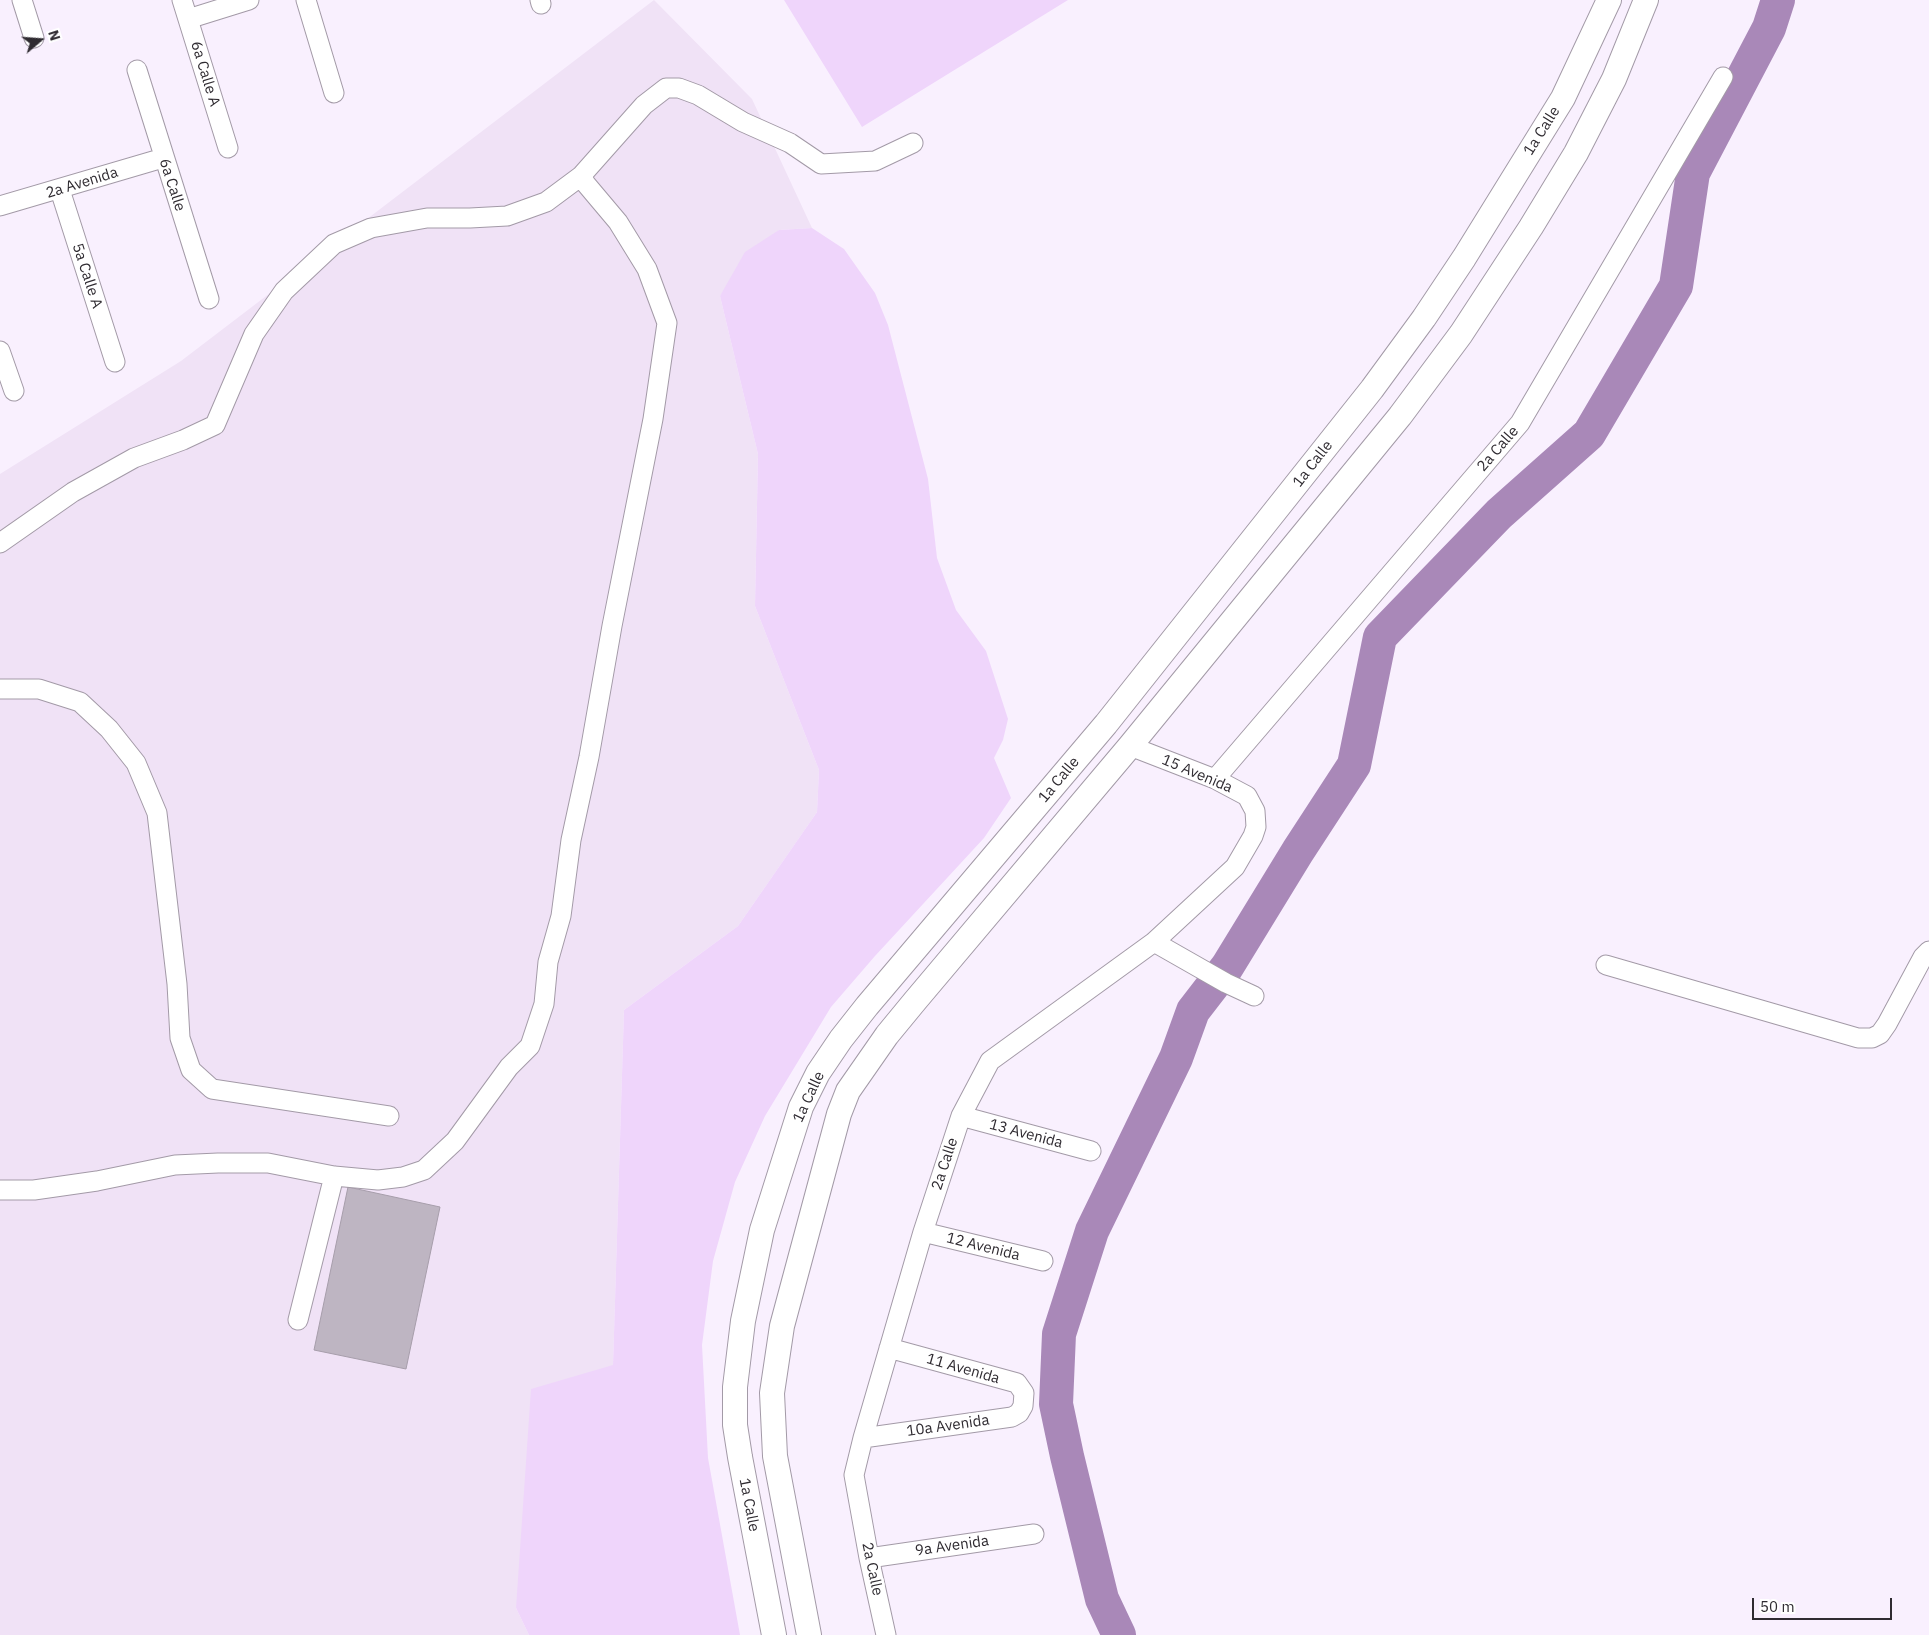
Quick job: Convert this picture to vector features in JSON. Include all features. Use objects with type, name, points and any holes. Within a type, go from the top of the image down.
[{"type":"main road","name":"1a Calle","points":[[774,1635],[740,1457],[735,1425],[735,1387],[743,1321],[762,1230],[801,1107],[818,1073],[872,999],[1106,724],[1372,390],[1464,258],[1563,98],[1609,0]]},
{"type":"main road","points":[[809,1635],[776,1456],[772,1393],[782,1326],[839,1114],[848,1091],[887,1035],[1130,746],[1400,416],[1461,334],[1576,153],[1614,79],[1646,0]]},
{"type":"street","points":[[22,0],[34,38]]},
{"type":"street","name":"6a Calle A","points":[[182,0],[228,148]]},
{"type":"street","points":[[188,20],[249,0]]},
{"type":"street","points":[[306,0],[334,93]]},
{"type":"street","name":"6a Calle","points":[[137,70],[209,299]]},
{"type":"street","name":"2a Calle","points":[[1215,779],[1520,423],[1723,77]]},
{"type":"street","points":[[0,543],[73,492],[134,458],[183,440],[215,425],[254,334],[284,290],[334,244],[371,228],[427,218],[507,216],[546,202],[581,176],[644,105],[666,88],[678,88],[698,95],[743,122],[790,143],[820,164],[875,161],[913,143]]},
{"type":"street","name":"2a Avenida","points":[[0,206],[164,158]]},
{"type":"street","points":[[0,1190],[34,1190],[97,1181],[175,1165],[218,1163],[268,1164],[334,1176],[378,1180],[403,1177],[424,1170],[455,1141],[509,1067],[530,1046],[544,1004],[548,962],[561,916],[571,840],[653,419],[667,324],[647,268],[618,222],[581,176]]},
{"type":"street","name":"5a Calle A","points":[[60,190],[115,362]]},
{"type":"street","points":[[0,351],[14,390]]},
{"type":"street","points":[[0,689],[39,689],[80,702],[109,729],[136,763],[157,813],[177,984],[180,1038],[191,1070],[212,1089],[390,1116]]},
{"type":"street","name":"15 Avenida","points":[[1130,746],[1215,779],[1247,796],[1255,811]]},
{"type":"street","name":"2a Calle","points":[[886,1635],[869,1558],[854,1475],[923,1232],[961,1116],[990,1061],[1154,942],[1235,867],[1253,836],[1257,819],[1255,811]]},
{"type":"street","points":[[1154,942],[1226,983],[1254,996]]},
{"type":"street","points":[[1606,965],[1858,1038],[1872,1038],[1880,1034],[1887,1024],[1923,957],[1929,951]]},
{"type":"street","name":"13 Avenida","points":[[961,1116],[1091,1151]]},
{"type":"street","points":[[298,1320],[334,1176]]},
{"type":"street","name":"12 Avenida","points":[[923,1232],[1042,1261]]},
{"type":"street","name":"11 Avenida","points":[[889,1348],[1016,1383],[1022,1390],[1024,1402]]},
{"type":"street","name":"10a Avenida","points":[[863,1438],[1012,1417],[1022,1410],[1024,1402]]},
{"type":"street","name":"9a Avenida","points":[[869,1558],[1034,1534]]},
{"type":"shaded area","points":[[654,0],[752,99],[812,228],[779,230],[720,296],[758,454],[755,606],[819,770],[817,812],[738,926],[624,1010],[613,1366],[516,1608],[529,1635],[0,1635],[0,474],[181,361]]},
{"type":"shaded area","points":[[784,0],[1068,0],[862,127]]},
{"type":"shaded area","points":[[812,228],[844,249],[875,293],[888,325],[928,479],[937,558],[956,610],[986,651],[1008,719],[1003,740],[994,758],[1011,798],[984,838],[875,956],[831,1007],[765,1116],[735,1182],[713,1261],[702,1345],[708,1458],[740,1635],[529,1635],[516,1608],[531,1389],[613,1365],[624,1010],[738,926],[817,812],[819,770],[755,606],[758,454],[720,296],[745,252],[779,230]]},
{"type":"building","points":[[348,1187],[440,1207],[406,1369],[314,1350]]},
{"type":"waterway","points":[[1119,1635],[1102,1599],[1056,1404],[1059,1334],[1092,1231],[1176,1058],[1193,1011],[1227,967],[1298,851],[1354,765],[1380,637],[1499,514],[1589,434],[1676,286],[1693,173],[1769,28],[1778,0]]}]
